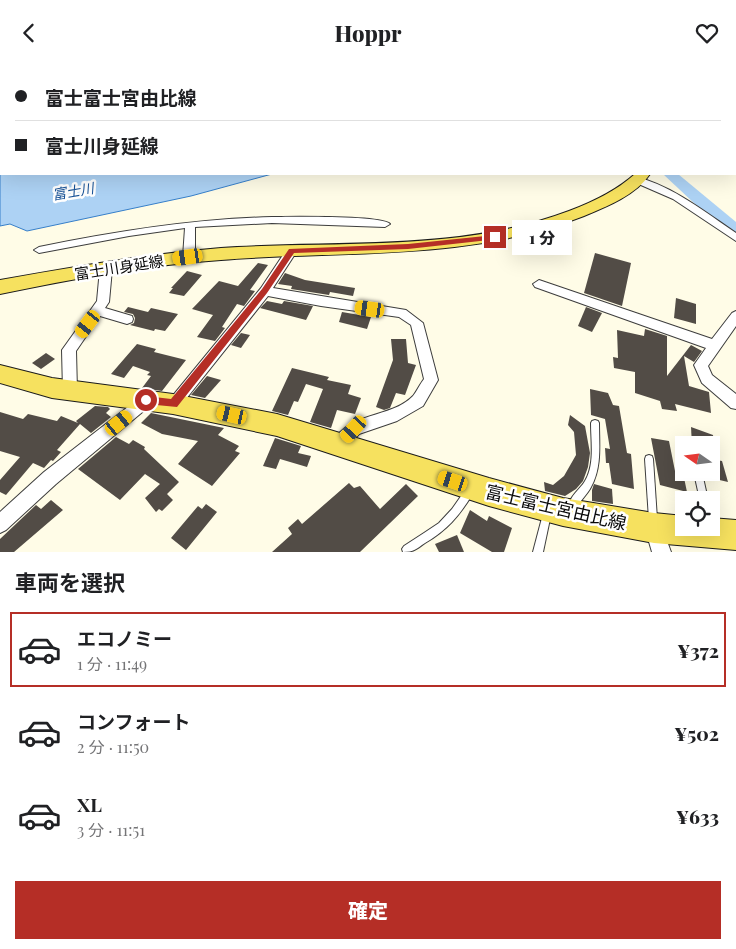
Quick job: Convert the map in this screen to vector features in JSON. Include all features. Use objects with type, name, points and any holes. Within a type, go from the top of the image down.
[{"type":"main road","name":"富士川身延線","points":[[0,287],[188,257],[408,247],[495,237],[570,217],[624,190],[640,178]]},
{"type":"main road","name":"富士富士宮由比線","points":[[0,374],[14,379],[70,391],[173,404],[277,425],[472,487],[658,540],[688,536]]},
{"type":"street","points":[[640,178],[684,202],[736,238]]},
{"type":"street","points":[[39,250],[129,232],[190,225],[283,220],[385,224]]},
{"type":"street","points":[[188,257],[190,225]]},
{"type":"street","points":[[173,404],[265,291],[291,251]]},
{"type":"street","points":[[70,391],[68,350],[103,302],[106,269]]},
{"type":"street","points":[[539,285],[714,345]]},
{"type":"street","points":[[265,291],[322,302],[402,313],[417,323],[431,380],[418,401],[392,416],[354,429],[340,444]]},
{"type":"street","points":[[98,311],[127,319]]},
{"type":"street","points":[[736,316],[701,365],[706,379],[736,403]]},
{"type":"street","points":[[0,523],[50,478],[146,400]]},
{"type":"lane","points":[[538,551],[560,511],[573,503],[585,491],[595,472],[595,423]]},
{"type":"lane","points":[[649,459],[658,540]]},
{"type":"lane","points":[[406,549],[444,527],[455,515],[472,487]]},
{"type":"water","name":"富士川","points":[[0,175],[268,175],[191,196],[27,231],[10,224],[0,226]]},
{"type":"building","points":[[595,253],[631,263],[622,306],[584,293]]},
{"type":"building","points":[[258,263],[268,265],[250,290],[255,291],[244,306],[237,304],[222,327],[225,328],[215,341],[197,337],[213,315],[192,309],[219,281],[238,286]]},
{"type":"building","points":[[187,271],[202,275],[184,296],[169,293],[173,288],[171,288]]},
{"type":"building","points":[[285,273],[305,280],[355,288],[353,296],[330,292],[329,295],[291,289],[292,286],[278,284]]},
{"type":"building","points":[[676,298],[696,304],[696,324],[674,318]]},
{"type":"building","points":[[267,301],[282,304],[284,301],[313,306],[306,320],[260,308]]},
{"type":"building","points":[[128,307],[148,312],[151,308],[178,314],[165,331],[155,329],[154,331],[130,325],[134,323],[135,318],[133,314],[124,312]]},
{"type":"building","points":[[586,307],[602,313],[592,332],[578,326]]},
{"type":"building","points":[[342,312],[371,317],[367,329],[339,322]]},
{"type":"building","points":[[645,329],[667,336],[667,376],[691,345],[702,351],[694,362],[684,356],[689,386],[709,392],[711,413],[675,404],[677,411],[662,409],[660,401],[635,393],[635,372],[614,368],[613,357],[618,358],[617,330],[644,336]]},
{"type":"building","points":[[241,333],[250,335],[241,348],[231,345]]},
{"type":"building","points":[[391,339],[406,339],[408,363],[416,365],[405,395],[396,393],[390,408],[384,410],[376,407],[393,360]]},
{"type":"building","points":[[137,344],[156,349],[154,352],[186,360],[162,391],[142,388],[151,376],[147,375],[150,372],[133,366],[124,378],[111,374]]},
{"type":"building","points":[[46,353],[55,359],[41,369],[32,363]]},
{"type":"building","points":[[292,368],[329,377],[327,380],[351,385],[348,394],[361,398],[355,414],[337,410],[331,428],[310,422],[323,389],[306,384],[298,402],[294,401],[288,415],[272,411]]},
{"type":"building","points":[[207,376],[221,380],[205,398],[191,395]]},
{"type":"building","points":[[590,389],[608,393],[613,405],[619,406],[627,453],[631,454],[634,489],[612,484],[609,463],[606,463],[605,448],[610,449],[605,419],[591,415]]},
{"type":"building","points":[[95,406],[108,407],[110,409],[106,413],[111,417],[91,433],[80,424],[57,450],[61,452],[53,461],[51,460],[44,468],[33,463],[6,495],[0,492],[0,480],[20,457],[0,451],[0,412],[23,419],[28,414],[57,421],[61,416],[78,423],[76,421]]},
{"type":"building","points":[[151,413],[224,428],[218,435],[239,446],[235,451],[240,453],[212,486],[178,464],[198,441],[162,434],[141,423]]},
{"type":"building","points":[[570,415],[585,426],[590,453],[583,481],[576,489],[565,496],[545,491],[544,482],[553,485],[564,476],[576,455],[574,432],[568,425]]},
{"type":"building","points":[[691,427],[713,436],[692,436]]},
{"type":"building","points":[[116,437],[129,444],[133,440],[145,447],[144,449],[179,482],[167,494],[173,500],[162,511],[159,509],[156,512],[145,498],[160,484],[145,474],[120,500],[78,469]]},
{"type":"building","points":[[275,438],[301,446],[298,453],[311,456],[307,467],[280,459],[276,469],[263,466]]},
{"type":"building","points":[[651,438],[669,441],[675,481],[685,481],[687,491],[660,485]]},
{"type":"building","points":[[720,461],[722,461],[728,482],[720,480]]},
{"type":"building","points":[[349,483],[354,488],[360,486],[380,509],[406,484],[418,496],[360,552],[272,552],[292,534],[288,528],[298,519],[302,524]]},
{"type":"building","points":[[594,484],[612,489],[613,504],[592,501]]},
{"type":"building","points":[[51,500],[63,510],[14,552],[0,552],[0,539],[36,505],[41,509]]},
{"type":"building","points":[[206,504],[217,512],[186,550],[171,538],[198,506],[202,509]]},
{"type":"building","points":[[470,510],[487,521],[489,516],[512,528],[504,552],[492,552],[460,533]]},
{"type":"building","points":[[457,535],[464,552],[439,552],[435,544]]},
{"type":"waterway","points":[[671,175],[718,217],[736,229]]},
{"type":"route","points":[[146,400],[173,404],[265,291],[291,251],[408,247],[465,242],[495,237]]}]
